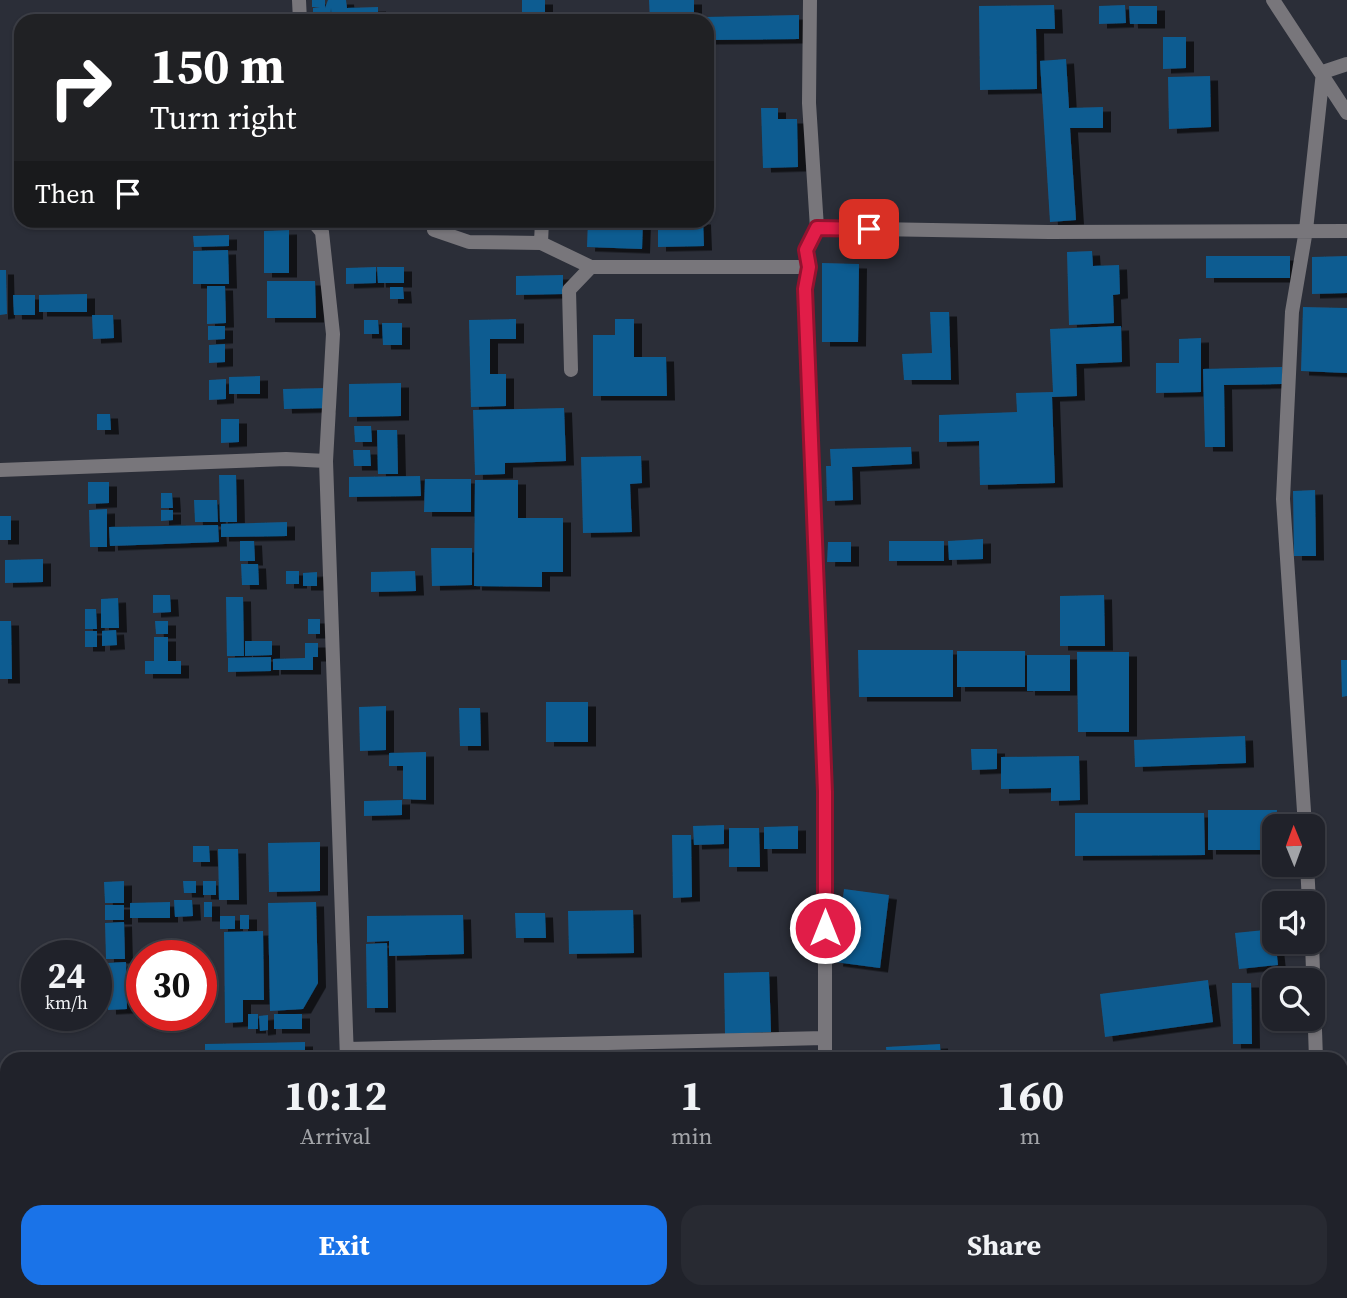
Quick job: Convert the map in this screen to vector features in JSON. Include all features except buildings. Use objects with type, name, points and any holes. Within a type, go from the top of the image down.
[{"type":"street","points":[[810,0],[808,103],[817,228],[806,250],[809,267],[805,289],[825,792],[825,1052]]},
{"type":"street","points":[[1273,0],[1323,72],[1347,113]]},
{"type":"street","points":[[1323,72],[1347,64]]},
{"type":"street","points":[[1303,814],[1283,499],[1292,312],[1306,230],[1323,72]]},
{"type":"street","points":[[319,228],[322,232],[333,334],[326,461],[347,1052]]},
{"type":"street","points":[[541,243],[542,228]]},
{"type":"street","points":[[817,228],[1049,232],[1347,231]]},
{"type":"street","points":[[434,230],[468,242],[541,243],[591,267],[809,267]]},
{"type":"street","points":[[571,370],[569,290],[591,267]]},
{"type":"street","points":[[0,470],[286,458],[326,461]]},
{"type":"street","points":[[1312,954],[1316,1052]]},
{"type":"street","points":[[407,1052],[824,1038]]},
{"type":"route","points":[[825,928],[825,792],[805,289],[809,267],[806,250],[817,228],[869,229]]}]
